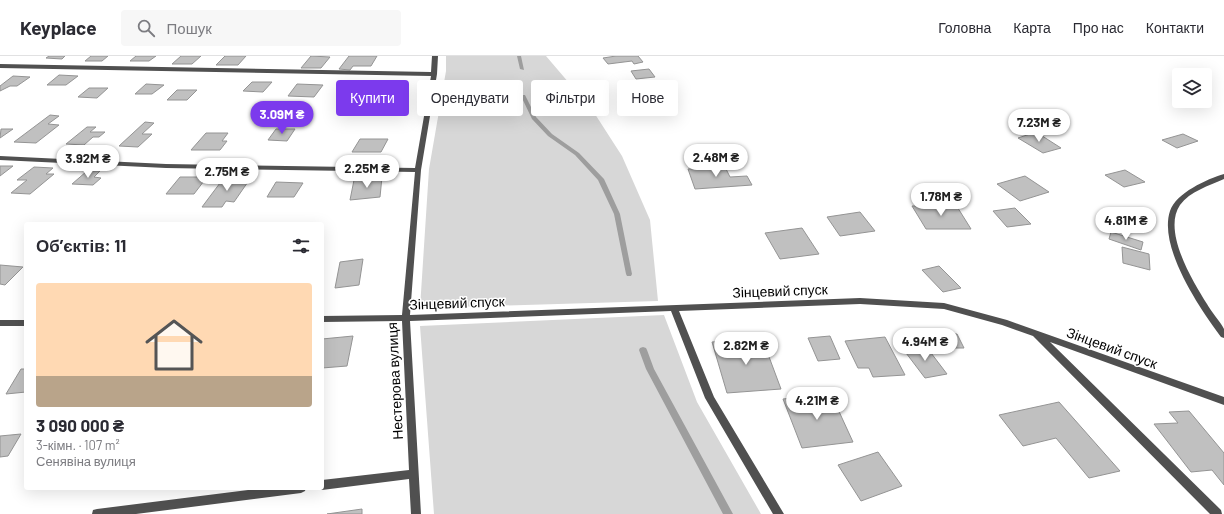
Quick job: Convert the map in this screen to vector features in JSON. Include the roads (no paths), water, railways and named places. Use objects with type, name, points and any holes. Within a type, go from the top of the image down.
[{"type":"street","name":"Нестерова вулиця","points":[[416,514],[406,318],[418,170],[434,74],[435,56]]},
{"type":"street","points":[[0,66],[434,74]]},
{"type":"street","points":[[0,158],[166,166],[418,170]]},
{"type":"street","points":[[1224,176],[1198,188],[1184,198],[1173,210],[1171,225],[1179,260],[1187,277],[1206,311],[1224,335]]},
{"type":"street","name":"Зінцевий спуск","points":[[324,319],[406,318],[860,301],[944,306],[1004,322],[1224,401]]},
{"type":"street","points":[[674,308],[710,398],[779,514]]},
{"type":"street","points":[[0,323],[24,323]]},
{"type":"street","points":[[1035,333],[1217,514]]},
{"type":"street","points":[[324,485],[414,474]]},
{"type":"street","points":[[96,514],[286,490]]},
{"type":"waterway","points":[[519,56],[522,69]]},
{"type":"waterway","points":[[523,96],[534,118],[550,135],[577,154],[601,179],[617,214],[629,274]]},
{"type":"waterway","points":[[643,350],[650,369],[728,514]]}]
